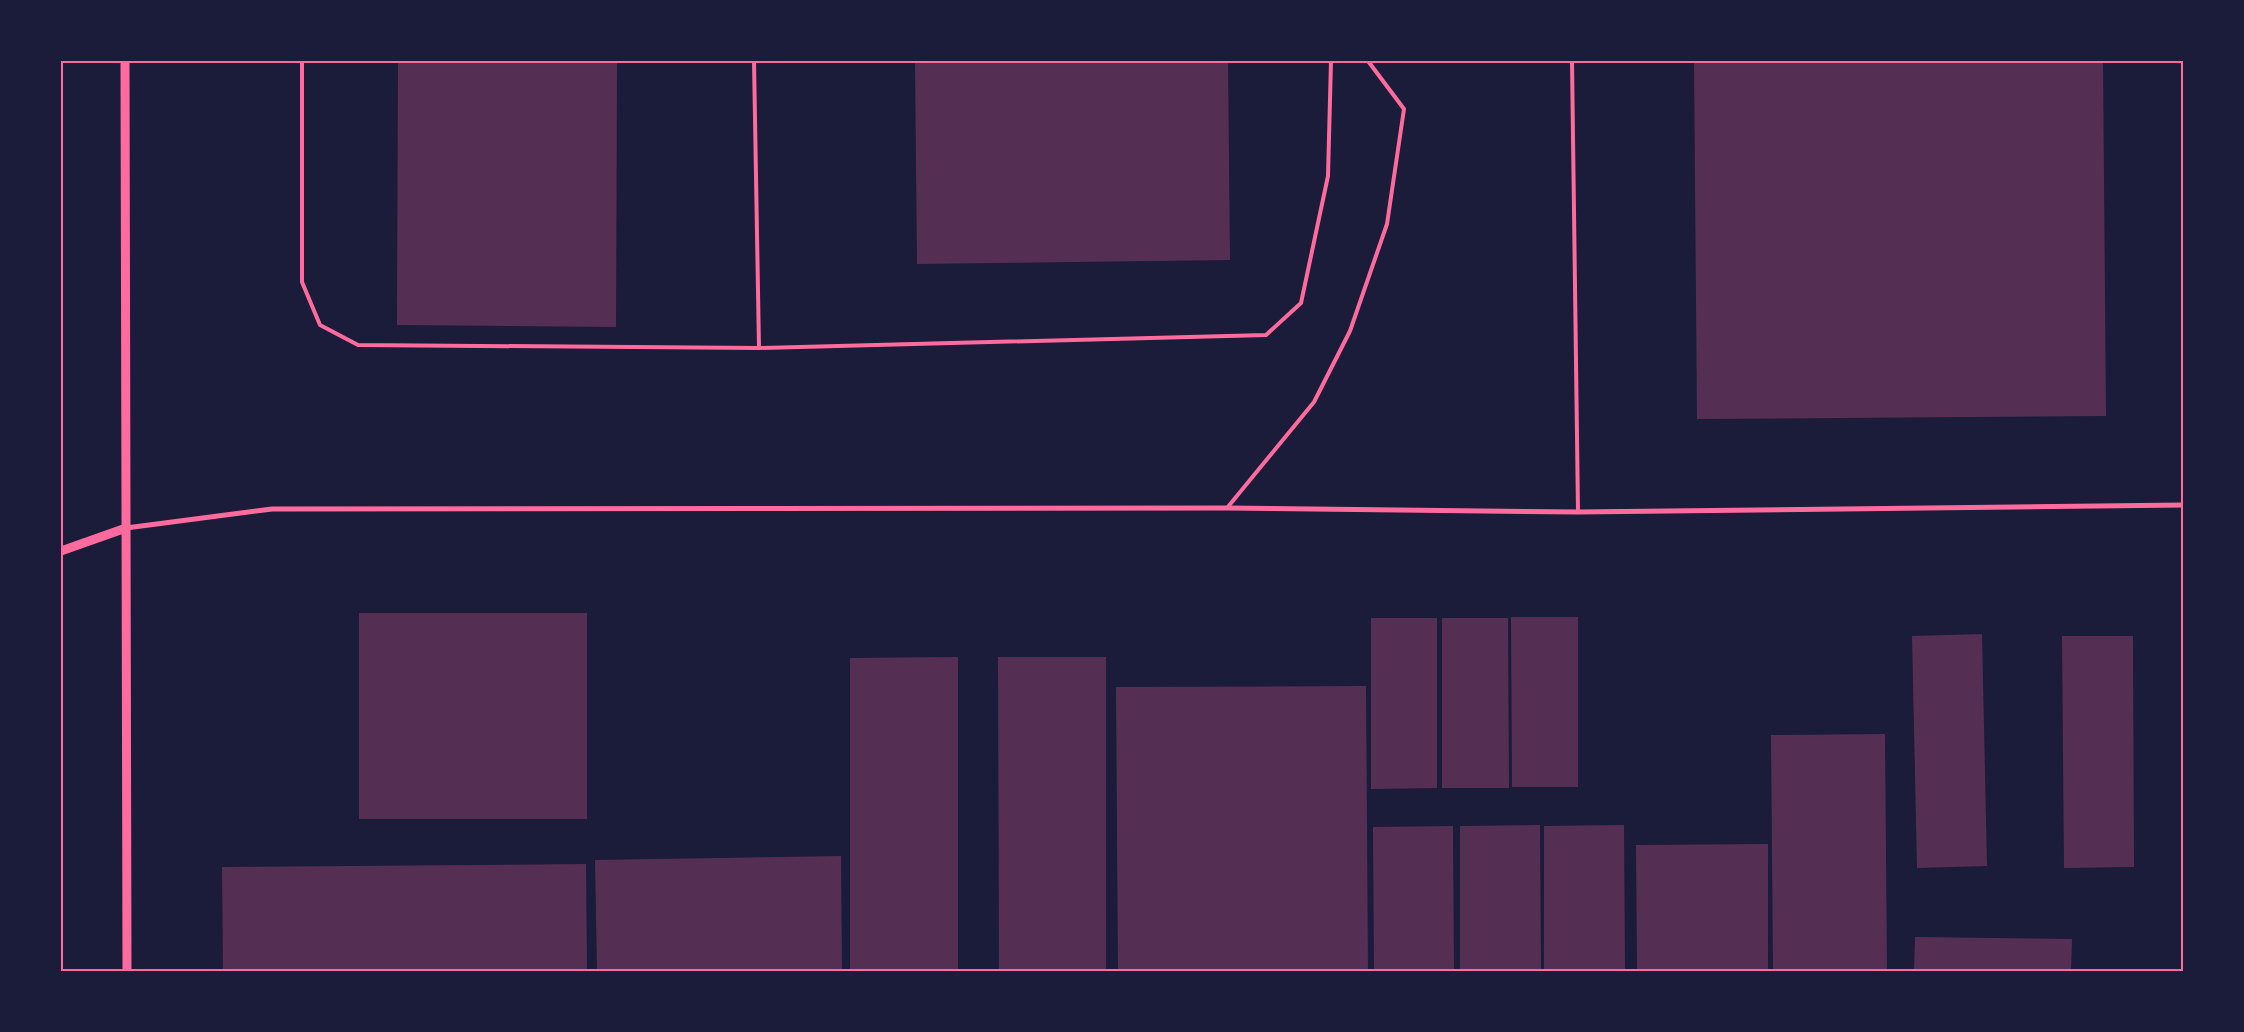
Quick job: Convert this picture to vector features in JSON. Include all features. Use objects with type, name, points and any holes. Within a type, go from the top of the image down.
[{"type":"street","points":[[124,61],[127,971]]},
{"type":"street","points":[[61,551],[126,528],[272,509],[1227,508],[1578,512],[2183,505]]},
{"type":"lane","points":[[302,61],[302,282],[320,325],[358,345],[758,348],[1266,335],[1301,303],[1328,176],[1331,61]]},
{"type":"lane","points":[[754,61],[758,348]]},
{"type":"lane","points":[[1227,508],[1314,402],[1350,331],[1387,224],[1404,109],[1368,61]]},
{"type":"lane","points":[[1572,61],[1578,512]]},
{"type":"building","points":[[398,61],[617,61],[616,327],[397,325]]},
{"type":"building","points":[[915,61],[1228,61],[1230,260],[917,264]]},
{"type":"building","points":[[1694,61],[2103,61],[2106,416],[1697,419]]},
{"type":"building","points":[[359,613],[587,613],[587,819],[359,819]]},
{"type":"building","points":[[1511,617],[1578,617],[1578,787],[1512,787]]},
{"type":"building","points":[[1371,618],[1437,618],[1437,788],[1371,789]]},
{"type":"building","points":[[1442,618],[1508,618],[1509,788],[1442,788]]},
{"type":"building","points":[[1982,634],[1987,866],[1917,868],[1912,636]]},
{"type":"building","points":[[2062,636],[2133,636],[2134,867],[2064,868]]},
{"type":"building","points":[[958,657],[958,971],[850,971],[850,658]]},
{"type":"building","points":[[998,657],[1106,657],[1106,971],[999,971]]},
{"type":"building","points":[[1366,686],[1368,971],[1118,971],[1116,687]]},
{"type":"building","points":[[1885,734],[1887,971],[1773,971],[1771,735]]},
{"type":"building","points":[[1540,825],[1541,971],[1460,971],[1460,826]]},
{"type":"building","points":[[1624,825],[1625,971],[1544,971],[1544,826]]},
{"type":"building","points":[[1453,826],[1454,971],[1374,971],[1373,827]]},
{"type":"building","points":[[1768,844],[1768,971],[1637,971],[1636,845]]},
{"type":"building","points":[[841,856],[842,971],[597,971],[595,860]]},
{"type":"building","points":[[586,864],[587,971],[223,971],[222,867]]},
{"type":"building","points":[[1915,937],[2072,939],[2071,971],[1914,971]]}]
